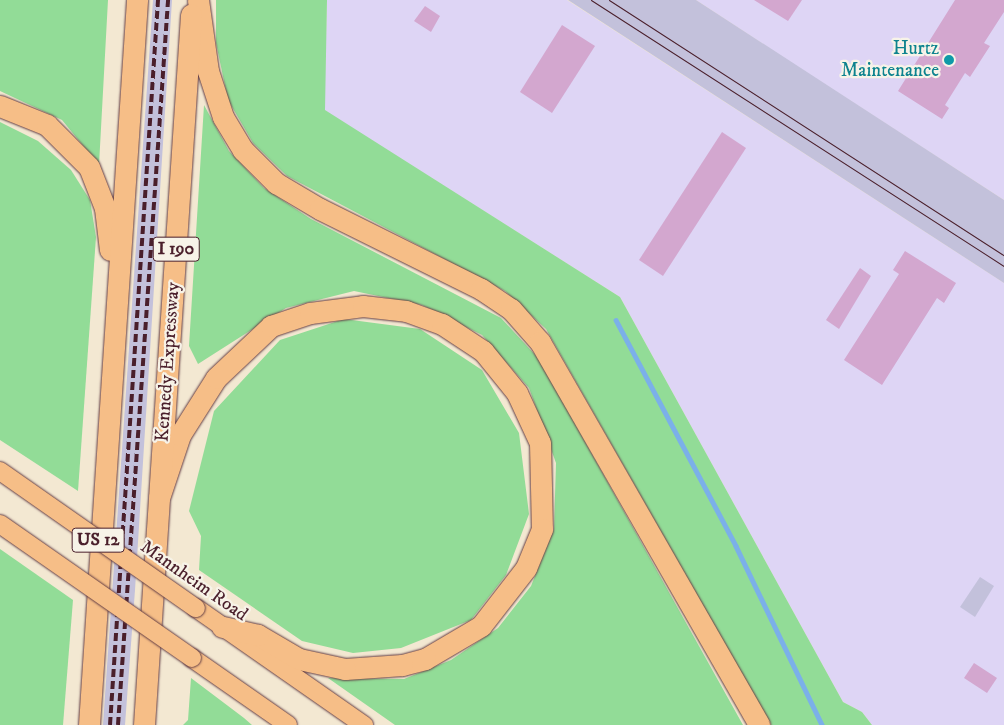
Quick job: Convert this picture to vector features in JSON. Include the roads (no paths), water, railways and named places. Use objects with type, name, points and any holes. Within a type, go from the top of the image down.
[{"type":"highway","points":[[89,725],[137,0]]},
{"type":"highway","name":"Kennedy Expressway","points":[[144,725],[192,0]]},
{"type":"highway","points":[[198,0],[208,71],[220,108],[243,150],[276,183],[320,209],[481,289],[511,310],[540,342],[759,725]]},
{"type":"highway","points":[[0,106],[47,125],[73,147],[99,188],[110,236],[112,378]]},
{"type":"highway","points":[[159,498],[176,442],[216,378],[271,326],[310,312],[363,306],[406,311],[442,324],[483,351],[517,393],[540,443],[542,528],[526,568],[481,626],[425,659],[402,665],[345,668],[299,659],[258,635],[222,627]]},
{"type":"main road","name":"Mannheim Road","points":[[0,471],[364,725]]},
{"type":"main road","name":"US 12","points":[[0,524],[288,725]]},
{"type":"waterway","points":[[616,320],[736,546],[822,725]]},
{"type":"tram line","points":[[591,0],[1004,266]]},
{"type":"tram line","points":[[609,0],[1004,256]]},
{"type":"railway","points":[[110,725],[158,0]]},
{"type":"railway","points":[[118,725],[168,0]]},
{"type":"place","name":"Hurtz Maintenance","points":[[949,60]]}]
